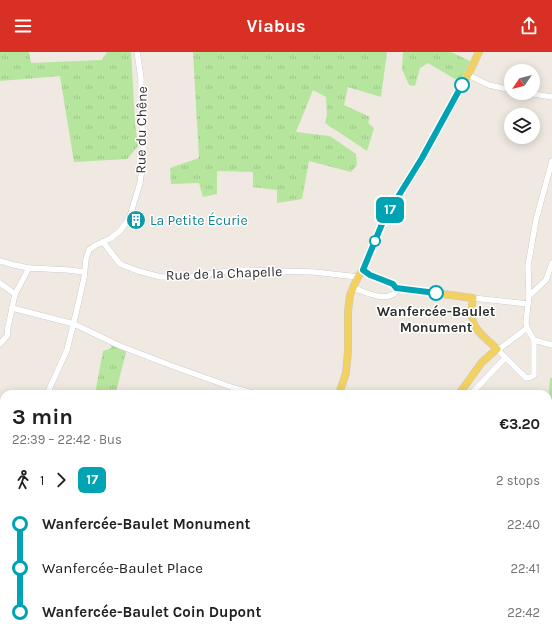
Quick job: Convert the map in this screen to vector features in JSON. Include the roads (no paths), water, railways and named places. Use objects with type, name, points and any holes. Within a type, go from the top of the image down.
[{"type":"main road","points":[[340,390],[346,373],[350,295],[358,277],[363,270],[382,224],[422,158],[468,75],[479,52]]},
{"type":"main road","points":[[363,270],[370,275],[393,284],[396,288],[472,298],[472,316],[475,326],[497,349],[482,362],[464,390]]},
{"type":"street","name":"Rue du Chêne","points":[[103,242],[120,231],[129,219],[140,183],[143,139],[141,78],[136,52]]},
{"type":"street","points":[[468,75],[489,85],[504,88]]},
{"type":"street","points":[[540,96],[552,98]]},
{"type":"street","points":[[527,328],[497,349],[526,378],[531,378],[535,371],[534,340],[527,328],[526,322],[528,304],[528,266],[536,220],[552,161]]},
{"type":"street","points":[[49,390],[67,350],[74,324],[89,250],[103,242]]},
{"type":"street","name":"Rue de la Chapelle","points":[[103,242],[120,264],[138,271],[161,277],[191,277],[218,272],[249,270],[294,271],[358,277]]},
{"type":"street","points":[[0,261],[14,266],[29,268],[84,272]]},
{"type":"street","points":[[528,296],[546,280],[552,263]]},
{"type":"street","points":[[0,344],[7,336],[15,294],[29,268]]},
{"type":"street","points":[[0,283],[15,294]]},
{"type":"street","points":[[353,288],[377,296],[385,297],[391,296],[395,292],[396,288]]},
{"type":"street","points":[[472,298],[528,304]]},
{"type":"street","points":[[12,308],[74,324],[120,346],[242,390]]},
{"type":"street","points":[[534,340],[552,345]]},
{"type":"street","points":[[475,390],[505,358]]},
{"type":"place","name":"La Petite Écurie","points":[[136,220]]},
{"type":"place","name":"Wanfercée-Baulet Monument","points":[[436,293]]}]
